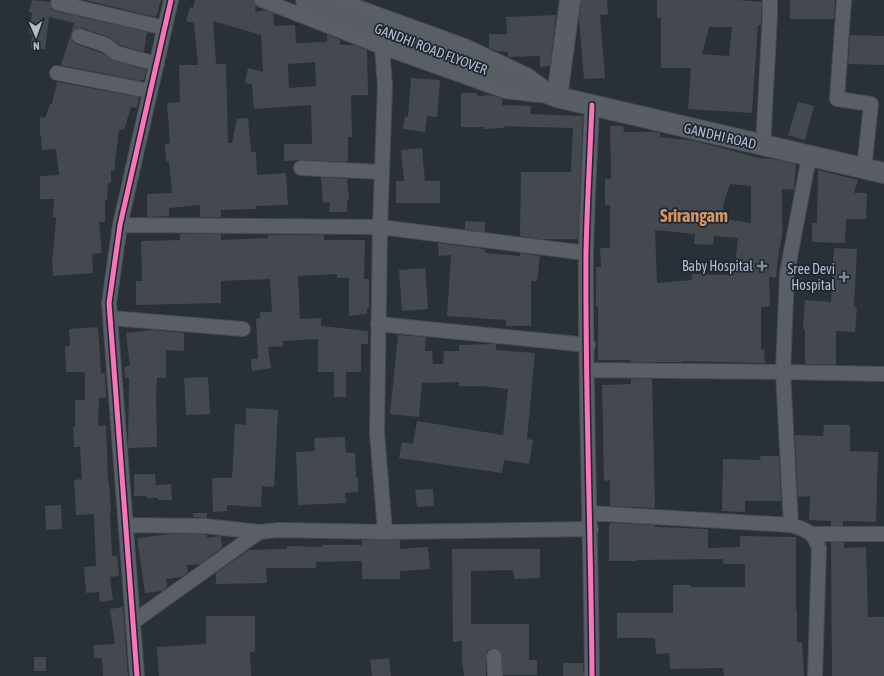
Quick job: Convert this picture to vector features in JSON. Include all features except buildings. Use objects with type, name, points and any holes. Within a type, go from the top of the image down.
[{"type":"main road","name":"GANDHI ROAD FLYOVER","points":[[306,0],[557,97]]},
{"type":"main road","points":[[557,97],[570,3]]},
{"type":"main road","name":"GANDHI ROAD","points":[[557,97],[884,173]]},
{"type":"street","points":[[137,676],[109,303],[120,225],[171,0]]},
{"type":"street","points":[[262,0],[382,47],[505,91],[557,97]]},
{"type":"street","points":[[338,0],[465,46],[527,75],[557,97]]},
{"type":"street","points":[[763,146],[770,0]]},
{"type":"street","points":[[844,0],[837,99],[871,104],[864,169]]},
{"type":"street","points":[[58,3],[165,28]]},
{"type":"street","points":[[79,36],[106,45],[116,53],[157,64]]},
{"type":"street","points":[[382,47],[385,86],[380,227],[377,432],[385,532]]},
{"type":"street","points":[[57,73],[150,91]]},
{"type":"street","points":[[592,105],[586,253],[592,676]]},
{"type":"street","points":[[791,526],[783,372],[787,273],[809,156]]},
{"type":"street","points":[[301,168],[382,172]]},
{"type":"street","points":[[120,225],[380,227],[586,253]]},
{"type":"street","points":[[110,318],[243,329]]},
{"type":"street","points":[[378,324],[588,345]]},
{"type":"street","points":[[587,370],[884,374]]},
{"type":"street","points":[[589,513],[791,526],[807,530],[811,534],[818,548],[815,676]]},
{"type":"street","points":[[126,525],[205,526],[259,532],[279,530],[385,532],[591,529]]},
{"type":"street","points":[[133,622],[259,532]]},
{"type":"street","points":[[811,534],[884,534]]},
{"type":"street","points":[[494,656],[495,676]]},
{"type":"cycle path","points":[[137,676],[109,303],[120,225],[171,0]]},
{"type":"cycle path","points":[[592,105],[586,235],[587,412],[592,676]]},
{"type":"place","name":"Baby Hospital","points":[[762,266]]},
{"type":"place","name":"Sree Devi Hospital","points":[[844,277]]},
{"type":"district","name":"Srirangam","points":[[694,216]]}]
